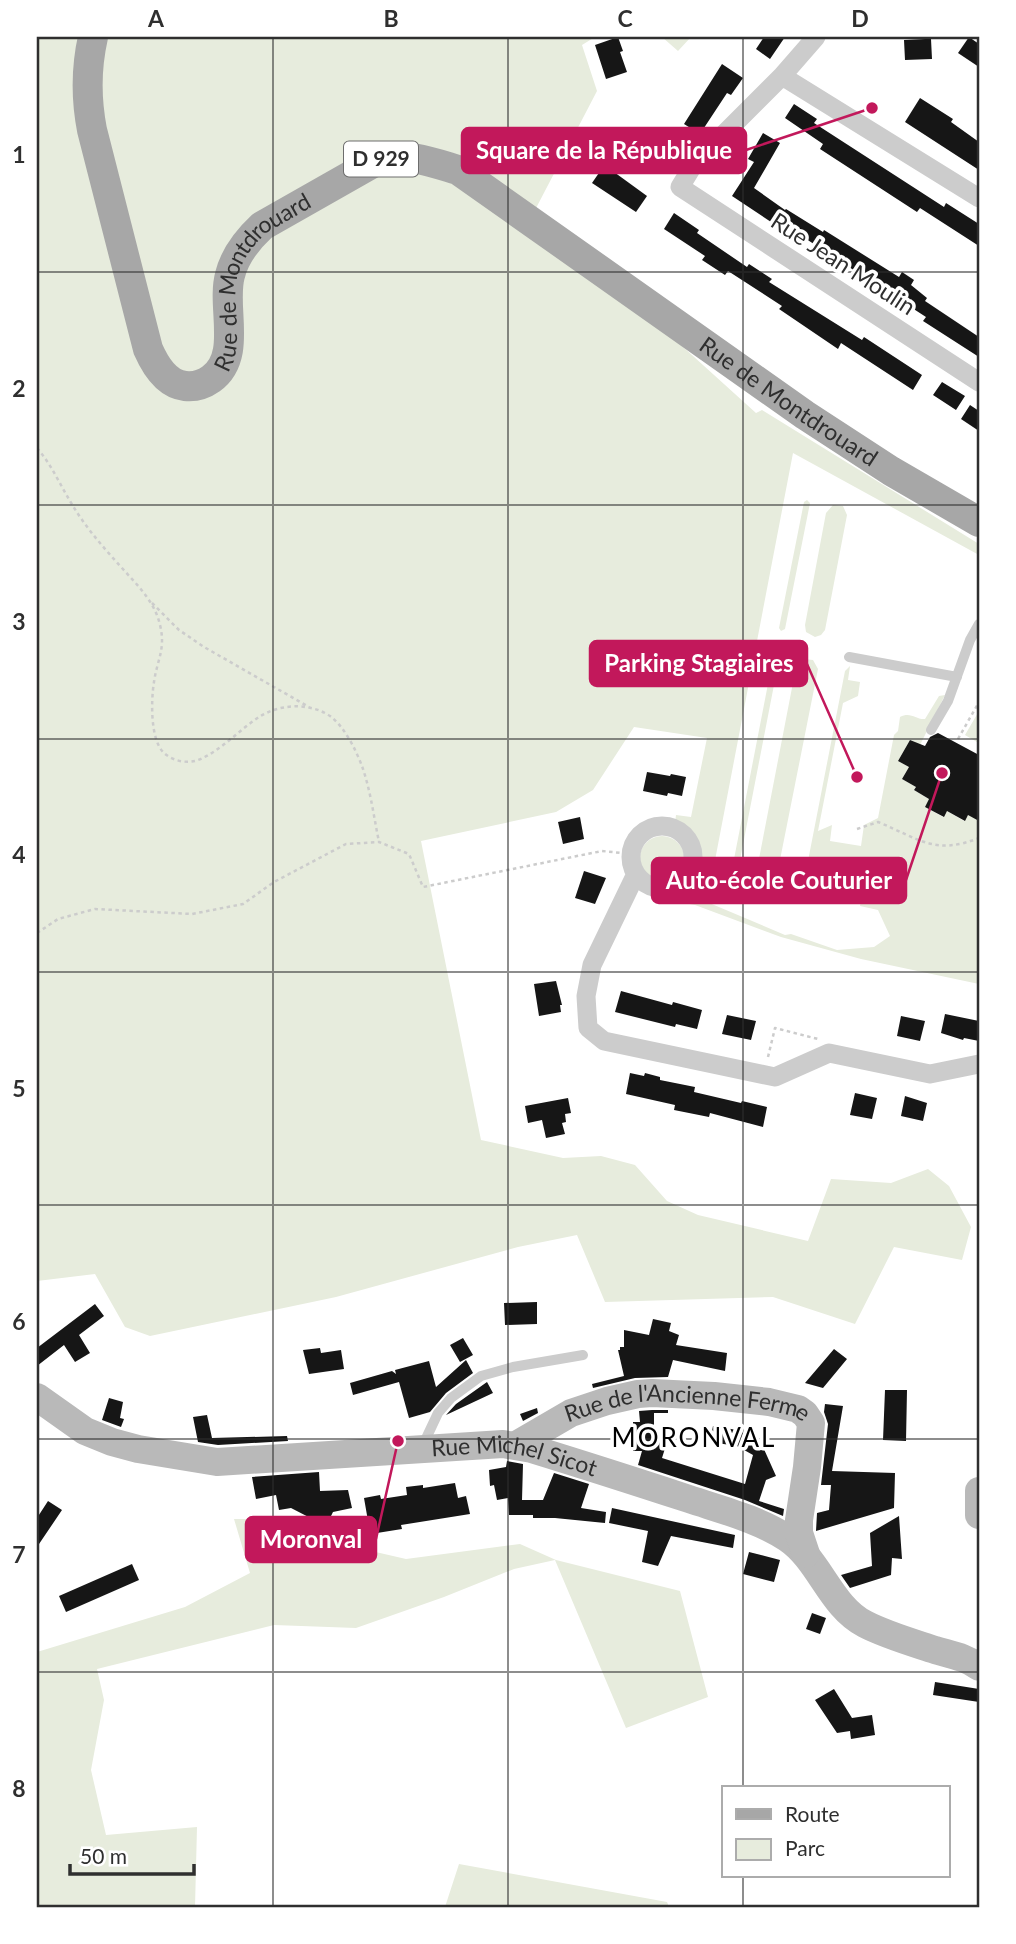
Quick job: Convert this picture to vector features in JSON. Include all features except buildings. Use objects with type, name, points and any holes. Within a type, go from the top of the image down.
[{"type":"main road","name":"Rue de Montdrouard","points":[[93,37],[87,79],[92,130],[148,349],[158,368],[174,382],[185,386],[198,385],[210,380],[220,371],[229,343],[227,293],[230,274],[239,253],[262,226],[380,159],[400,156],[424,159],[458,170],[804,415],[891,471],[979,522]]},
{"type":"street","points":[[816,37],[782,76],[979,198]]},
{"type":"street","name":"Rue Jean Moulin","points":[[782,76],[694,164],[680,187],[979,382]]},
{"type":"street","points":[[659,825],[670,826],[688,838],[694,859],[685,878],[666,888],[645,883],[636,874],[631,854],[640,835],[659,825]]},
{"type":"street","points":[[636,874],[592,965],[590,975],[586,996],[588,1028],[604,1041],[775,1077],[829,1053],[930,1074],[979,1064]]},
{"type":"street","name":"Rue de l'Ancienne Ferme","points":[[516,1445],[572,1413],[622,1397],[645,1393],[749,1400],[799,1409],[806,1413],[811,1423],[799,1520],[799,1533],[806,1555]]},
{"type":"street","name":"Rue Michel Sicot","points":[[37,1397],[72,1423],[97,1437],[138,1449],[197,1460],[232,1462],[516,1445],[659,1489],[750,1520],[779,1533],[806,1555],[842,1605],[860,1621],[927,1647],[973,1654]]},
{"type":"street","points":[[979,1491],[979,1515]]},
{"type":"lane","points":[[932,730],[948,701],[965,653],[979,624]]},
{"type":"lane","points":[[849,657],[957,677]]},
{"type":"lane","points":[[420,1450],[438,1413],[451,1398],[481,1376],[513,1367],[583,1355]]},
{"type":"path","points":[[37,447],[87,526],[145,595],[179,630],[227,660],[329,716],[338,724],[363,767],[379,842]]},
{"type":"path","points":[[145,595],[155,610],[162,639],[162,654],[154,679],[153,711],[154,734],[158,746],[166,755],[176,760],[197,761],[261,716],[280,708],[297,706],[315,710]]},
{"type":"path","points":[[957,739],[979,702]]},
{"type":"path","points":[[857,829],[878,822],[926,844],[939,846],[958,845],[979,838]]},
{"type":"path","points":[[37,933],[58,919],[95,909],[192,914],[243,904],[274,882],[346,844],[379,842],[409,854],[423,887],[602,852],[631,854]]},
{"type":"path","points":[[766,1065],[775,1028],[829,1041]]},
{"type":"green space","points":[[37,37],[595,37],[582,45],[597,91],[534,212],[756,413],[762,410],[979,544],[979,555],[793,453],[707,902],[785,935],[791,934],[837,950],[874,947],[890,936],[878,910],[860,906],[863,891],[814,878],[810,876],[807,866],[845,671],[850,666],[848,680],[860,682],[858,696],[843,703],[818,831],[832,825],[830,841],[861,846],[864,825],[878,818],[900,717],[907,715],[925,719],[939,696],[945,695],[920,745],[910,740],[898,761],[909,767],[902,779],[929,799],[925,807],[943,817],[947,811],[964,821],[968,815],[979,819],[979,984],[861,959],[781,937],[695,905],[656,898],[657,894],[685,887],[697,872],[700,858],[697,843],[690,831],[675,823],[676,815],[691,817],[707,738],[634,727],[593,790],[556,812],[421,841],[481,1140],[563,1158],[601,1156],[635,1165],[667,1201],[698,1215],[808,1241],[831,1179],[891,1183],[928,1169],[949,1186],[971,1227],[962,1260],[894,1247],[855,1324],[773,1297],[605,1302],[577,1235],[518,1247],[336,1297],[150,1336],[125,1327],[95,1274],[37,1281]]},
{"type":"green space","points":[[662,37],[691,37],[678,51]]},
{"type":"green space","points":[[807,500],[810,503],[785,629],[781,631],[779,628],[804,502]]},
{"type":"green space","points":[[833,505],[843,506],[847,515],[825,630],[815,637],[806,632],[805,625],[826,513]]},
{"type":"green space","points":[[777,650],[780,654],[734,891],[730,893],[728,890],[774,653]]},
{"type":"green space","points":[[803,659],[813,660],[818,669],[773,895],[763,902],[754,897],[753,890],[796,667]]},
{"type":"green space","points":[[979,711],[979,745],[965,735]]},
{"type":"green space","points":[[662,836],[677,843],[684,858],[677,873],[662,880],[647,873],[640,858],[647,843]]},
{"type":"green space","points":[[234,1519],[281,1519],[354,1547],[406,1559],[520,1544],[556,1560],[680,1591],[708,1697],[626,1728],[555,1560],[514,1569],[356,1628],[274,1625],[97,1669],[104,1700],[91,1770],[106,1835],[197,1827],[195,1907],[37,1907],[37,1652],[185,1607],[250,1573]]},
{"type":"green space","points":[[459,1864],[667,1902],[669,1907],[445,1907]]},
{"type":"place","name":"Square de la République","points":[[872,108]]},
{"type":"place","name":"Auto-école Couturier","points":[[942,773]]},
{"type":"place","name":"Parking Stagiaires","points":[[857,777]]},
{"type":"place","name":"Moronval","points":[[398,1441]]},
{"type":"district","name":"MORONVAL","points":[[694,1438]]}]
